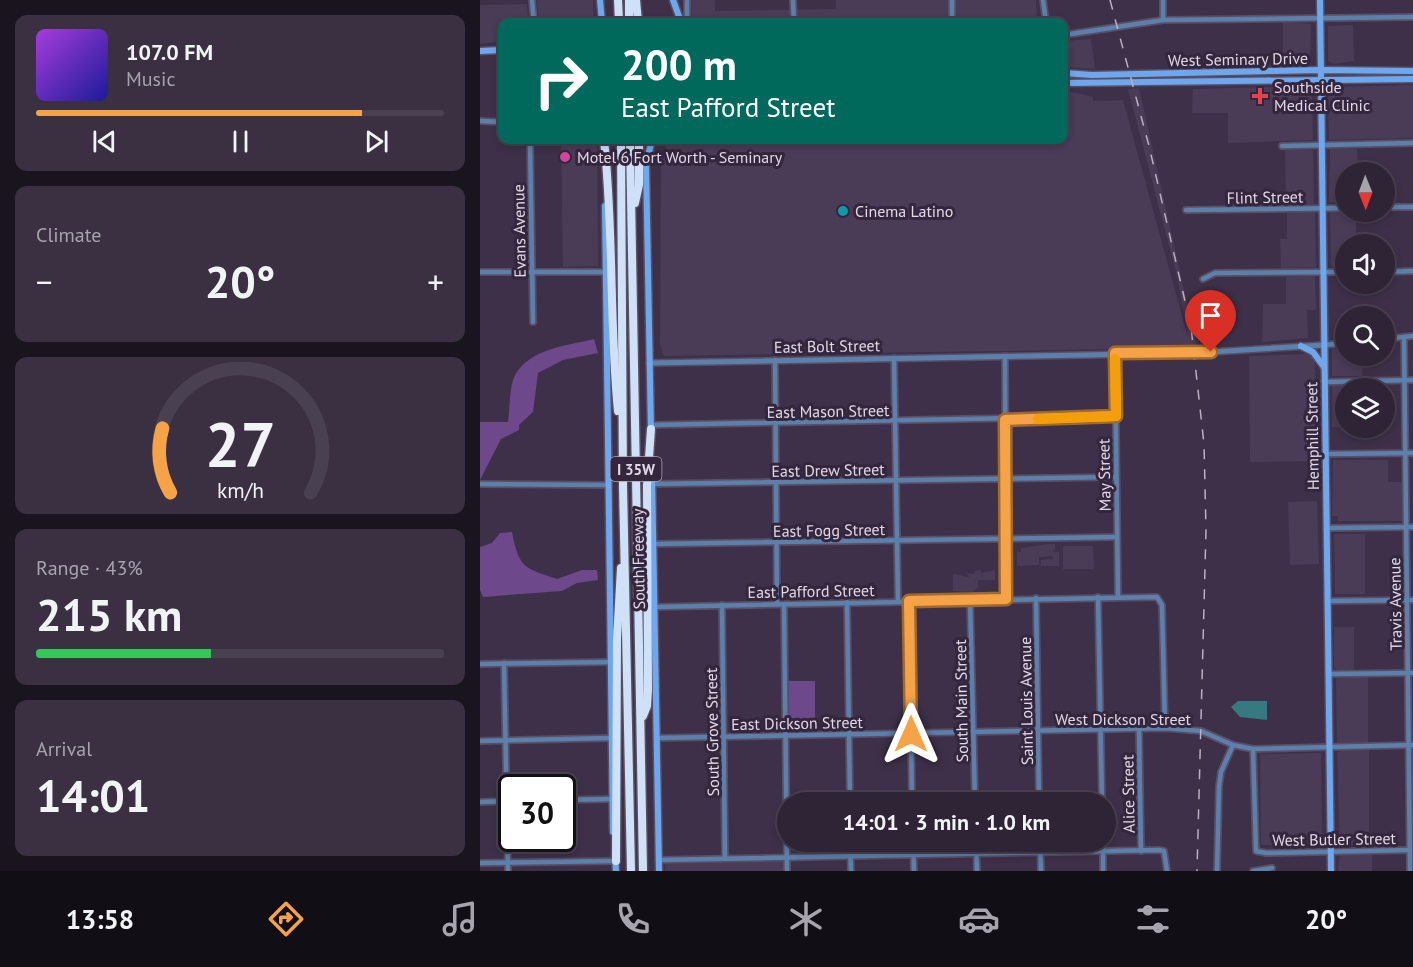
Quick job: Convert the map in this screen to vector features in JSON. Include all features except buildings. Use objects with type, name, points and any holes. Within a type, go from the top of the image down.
[{"type":"highway","points":[[618,0],[619,18]]},
{"type":"highway","points":[[628,0],[629,18]]},
{"type":"highway","points":[[636,0],[638,18]]},
{"type":"highway","points":[[605,144],[609,179],[613,365],[623,463]]},
{"type":"highway","name":"South Freeway","points":[[621,144],[624,537],[631,871]]},
{"type":"highway","name":"South Freeway","points":[[630,144],[643,871]]},
{"type":"highway","points":[[632,218],[639,184],[639,144]]},
{"type":"highway","points":[[641,719],[648,706],[647,486],[651,427]]},
{"type":"highway","points":[[616,861],[618,588],[624,537]]},
{"type":"main road","points":[[600,0],[602,18]]},
{"type":"main road","points":[[673,0],[680,18]]},
{"type":"main road","name":"Hemphill Street","points":[[1320,0],[1331,871]]},
{"type":"main road","points":[[480,51],[498,50]]},
{"type":"main road","name":"West Seminary Drive","points":[[1068,73],[1092,75],[1321,70],[1413,71]]},
{"type":"main road","points":[[1227,82],[1230,72]]},
{"type":"main road","name":"West Seminary Drive","points":[[1068,83],[1413,79]]},
{"type":"main road","name":"South Freeway","points":[[604,144],[612,799],[616,871]]},
{"type":"main road","name":"South Freeway","points":[[651,144],[646,164],[658,871]]},
{"type":"main road","points":[[1300,346],[1313,352],[1324,368]]},
{"type":"street","points":[[532,0],[534,18]]},
{"type":"street","points":[[687,0],[687,18]]},
{"type":"street","points":[[793,0],[794,18]]},
{"type":"street","points":[[952,0],[952,18]]},
{"type":"street","points":[[1043,0],[1045,18]]},
{"type":"street","points":[[1163,0],[1163,20]]},
{"type":"street","points":[[1068,34],[1163,20],[1413,17]]},
{"type":"street","points":[[480,121],[498,122]]},
{"type":"street","points":[[1282,146],[1413,143]]},
{"type":"street","name":"Evans Avenue","points":[[530,144],[533,322]]},
{"type":"street","points":[[1395,207],[1413,207]]},
{"type":"street","name":"Flint Street","points":[[1186,210],[1335,208]]},
{"type":"street","points":[[1395,272],[1413,271]]},
{"type":"street","points":[[480,272],[606,272]]},
{"type":"street","points":[[1203,279],[1215,273],[1335,272]]},
{"type":"street","points":[[1395,338],[1413,336]]},
{"type":"street","name":"Travis Avenue","points":[[1404,337],[1406,527],[1410,600],[1410,871]]},
{"type":"street","points":[[1324,345],[1335,344]]},
{"type":"street","name":"East Bolt Street","points":[[649,363],[1205,352],[1324,345]]},
{"type":"street","name":"May Street","points":[[1115,353],[1118,597]]},
{"type":"street","points":[[1005,355],[1006,599]]},
{"type":"street","points":[[894,358],[898,601]]},
{"type":"street","points":[[775,360],[777,604]]},
{"type":"street","points":[[1324,382],[1413,380]]},
{"type":"street","name":"East Mason Street","points":[[651,427],[1116,416]]},
{"type":"street","points":[[1326,454],[1413,453]]},
{"type":"street","name":"East Drew Street","points":[[652,484],[1116,477]]},
{"type":"street","points":[[480,484],[608,485]]},
{"type":"street","points":[[1327,528],[1413,526]]},
{"type":"street","name":"East Fogg Street","points":[[653,544],[1117,537]]},
{"type":"street","points":[[1098,597],[1102,792]]},
{"type":"street","name":"East Pafford Street","points":[[653,607],[1157,597],[1162,605],[1164,729]]},
{"type":"street","name":"Saint Louis Avenue","points":[[1036,598],[1040,792]]},
{"type":"street","name":"South Main Street","points":[[970,599],[975,792]]},
{"type":"street","points":[[1328,601],[1410,600]]},
{"type":"street","points":[[909,601],[912,792]]},
{"type":"street","points":[[847,602],[850,792]]},
{"type":"street","points":[[784,604],[787,871]]},
{"type":"street","name":"South Grove Street","points":[[722,605],[725,858]]},
{"type":"street","points":[[480,664],[611,662]]},
{"type":"street","points":[[504,663],[508,774]]},
{"type":"street","points":[[1329,674],[1410,673]]},
{"type":"street","name":"West Dickson Street","points":[[974,732],[1139,728],[1201,731],[1233,745],[1253,749],[1411,745]]},
{"type":"street","name":"Alice Street","points":[[1139,728],[1141,851],[1164,851],[1167,871]]},
{"type":"street","name":"East Dickson Street","points":[[657,738],[974,732]]},
{"type":"street","points":[[480,741],[611,738]]},
{"type":"street","points":[[1217,871],[1219,786],[1221,772],[1233,745]]},
{"type":"street","name":"West Butler Street","points":[[1253,749],[1256,851],[1266,853],[1411,850]]},
{"type":"street","points":[[576,800],[612,799]]},
{"type":"street","points":[[480,802],[498,801]]},
{"type":"street","points":[[1116,852],[1141,851]]},
{"type":"street","points":[[507,852],[508,871]]},
{"type":"street","points":[[851,852],[851,871]]},
{"type":"street","points":[[914,852],[914,871]]},
{"type":"street","points":[[658,860],[1103,852],[1103,871]]},
{"type":"street","points":[[1040,853],[1041,871]]},
{"type":"street","points":[[976,854],[976,871]]},
{"type":"street","points":[[480,863],[616,861]]},
{"type":"street","points":[[1253,871],[1272,868]]},
{"type":"shaded area","points":[[537,0],[593,0],[594,18],[539,18]]},
{"type":"shaded area","points":[[691,0],[715,0],[715,11],[836,9],[836,0],[1036,0],[1037,18],[692,18]]},
{"type":"shaded area","points":[[527,4],[528,18],[498,18],[498,42],[480,44],[480,5]]},
{"type":"shaded area","points":[[1283,22],[1311,24],[1310,65],[1283,66]]},
{"type":"shaded area","points":[[1353,25],[1354,61],[1334,64],[1328,61],[1328,26]]},
{"type":"shaded area","points":[[1091,39],[1095,69],[1068,67],[1068,41]]},
{"type":"shaded area","points":[[1413,85],[1413,138],[1329,140],[1328,89],[1331,87]]},
{"type":"shaded area","points":[[1310,86],[1313,140],[1228,143],[1228,113],[1192,113],[1193,89]]},
{"type":"shaded area","points":[[1139,88],[1197,348],[664,356],[660,345],[661,161],[667,144],[1068,144],[1068,91],[1093,97],[1093,101],[1123,100],[1188,338],[1178,280],[1128,89]]},
{"type":"shaded area","points":[[561,144],[597,144],[598,266],[563,267]]},
{"type":"shaded area","points":[[1330,149],[1357,149],[1358,162],[1335,162],[1335,202],[1329,202]]},
{"type":"shaded area","points":[[1285,150],[1313,150],[1314,204],[1286,204]]},
{"type":"shaded area","points":[[1315,212],[1316,267],[1281,268],[1280,239],[1287,239],[1287,213]]},
{"type":"shaded area","points":[[1330,212],[1335,212],[1335,222],[1356,222],[1356,234],[1335,234],[1335,267],[1331,267]]},
{"type":"shaded area","points":[[1315,276],[1316,310],[1307,310],[1308,338],[1262,342],[1263,304],[1286,304],[1286,277]]},
{"type":"shaded area","points":[[594,339],[598,353],[563,360],[538,373],[533,412],[519,425],[519,430],[501,439],[480,480],[480,422],[508,422],[512,386],[515,375],[522,366],[530,359],[550,350]]},
{"type":"shaded area","points":[[1332,349],[1335,349],[1335,366],[1362,366],[1362,376],[1332,376]]},
{"type":"shaded area","points":[[1308,354],[1315,360],[1316,461],[1250,462],[1249,356]]},
{"type":"shaded area","points":[[1332,385],[1335,385],[1335,427],[1332,427]]},
{"type":"shaded area","points":[[1333,460],[1388,460],[1388,482],[1402,482],[1402,521],[1338,521],[1338,516],[1332,516]]},
{"type":"shaded area","points":[[1317,501],[1319,564],[1290,565],[1288,502]]},
{"type":"shaded area","points":[[512,532],[517,553],[530,569],[557,579],[582,570],[597,570],[598,580],[577,583],[562,591],[483,597],[480,590],[480,547],[492,543],[500,533]]},
{"type":"shaded area","points":[[1334,534],[1365,534],[1365,594],[1335,594]]},
{"type":"shaded area","points":[[1055,544],[1055,550],[1052,551],[1059,552],[1059,566],[1041,566],[1041,560],[1053,559],[1052,556],[1039,557],[1039,565],[1017,566],[1017,552],[1021,552],[1021,548]]},
{"type":"shaded area","points":[[1063,546],[1093,546],[1094,569],[1063,569]]},
{"type":"shaded area","points":[[981,570],[981,573],[995,570],[995,580],[978,580],[978,588],[972,592],[953,591],[953,574],[969,577],[967,573],[974,574],[975,571]]},
{"type":"shaded area","points":[[1334,627],[1354,627],[1354,671],[1334,668]]},
{"type":"shaded area","points":[[1368,676],[1368,743],[1339,744],[1337,742],[1336,677]]},
{"type":"shaded area","points":[[787,681],[815,681],[815,720],[788,721]]},
{"type":"shaded area","points":[[1238,701],[1267,701],[1267,720],[1240,717],[1231,707]]},
{"type":"shaded area","points":[[1369,749],[1369,845],[1340,846],[1337,753],[1341,750]]},
{"type":"shaded area","points":[[1321,753],[1322,845],[1261,845],[1260,754]]},
{"type":"shaded area","points":[[1340,855],[1372,855],[1372,871],[1338,871]]},
{"type":"shaded area","points":[[783,861],[783,871],[665,871],[665,864]]},
{"type":"railway","points":[[1110,0],[1149,146],[1191,327],[1204,444],[1206,530],[1197,871]]},
{"type":"slow traffic","points":[[1038,419],[1116,416],[1115,359]]},
{"type":"place","name":"Southside Medical Clinic","points":[[1260,96]]},
{"type":"place","name":"Motel 6 Fort Worth - Seminary","points":[[565,157]]},
{"type":"place","name":"Cinema Latino","points":[[843,211]]},
{"type":"route","points":[[911,734],[909,601],[1006,599],[1005,420],[1116,416],[1115,353],[1211,352]]}]
